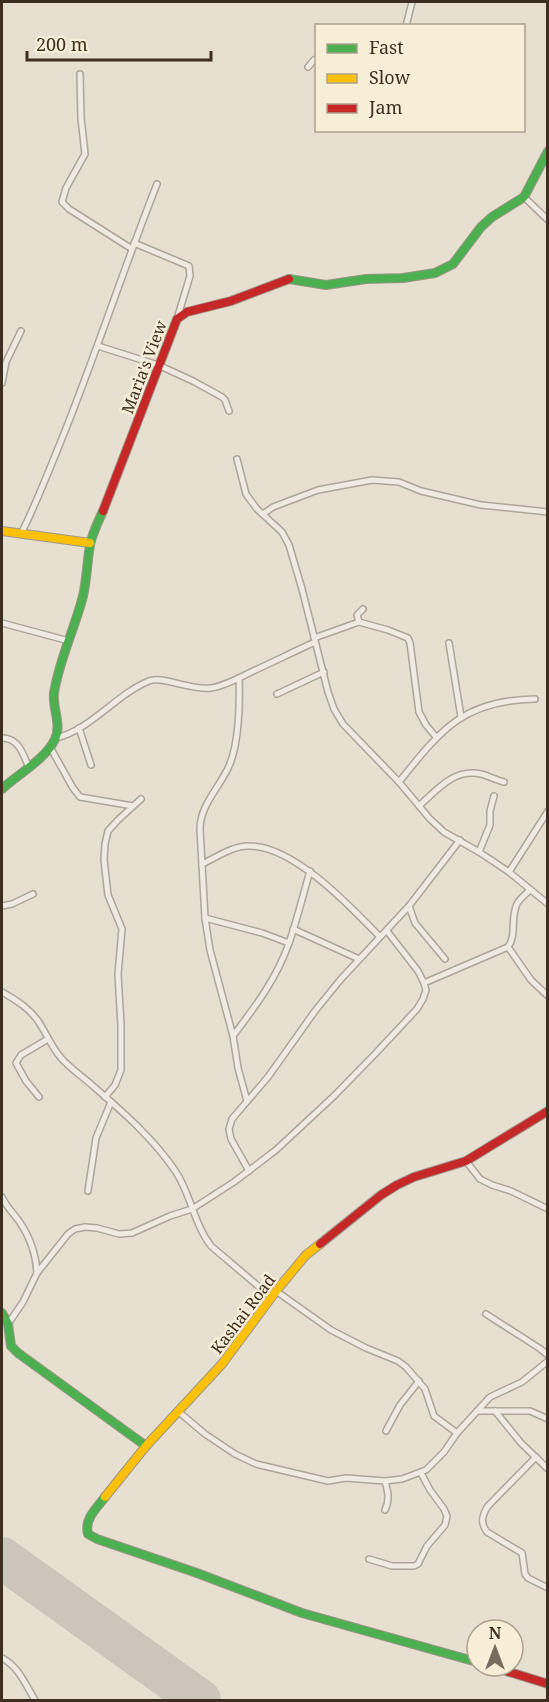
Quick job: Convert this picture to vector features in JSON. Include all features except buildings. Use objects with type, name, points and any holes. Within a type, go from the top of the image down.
[{"type":"street","points":[[406,24],[412,2]]},
{"type":"street","points":[[308,67],[315,60]]},
{"type":"street","points":[[80,74],[85,154],[66,188],[62,202],[69,209],[133,246],[189,266],[190,276],[177,319]]},
{"type":"street","name":"Maria's View","points":[[56,738],[54,692],[84,592],[90,543],[177,319],[187,312],[231,301],[290,279],[326,285],[435,273],[453,264],[481,227],[492,217],[524,197],[548,151]]},
{"type":"street","points":[[21,534],[40,493],[98,346],[157,184]]},
{"type":"street","points":[[524,197],[548,220]]},
{"type":"street","points":[[2,383],[6,362],[21,331]]},
{"type":"street","points":[[98,346],[158,365],[193,381],[222,397],[229,411]]},
{"type":"street","points":[[237,459],[246,494],[257,509],[282,532],[289,545],[328,692],[343,724],[444,832],[509,872],[548,904]]},
{"type":"street","points":[[263,514],[273,507],[318,490],[372,480],[399,482],[421,491],[481,505],[548,512]]},
{"type":"street","points":[[2,531],[83,540],[90,543]]},
{"type":"street","points":[[359,622],[357,615],[363,609]]},
{"type":"street","points":[[2,789],[29,768],[56,738],[68,735],[140,685],[159,679],[197,689],[211,688],[239,678],[315,640],[359,622],[396,632],[408,638],[419,712],[436,737]]},
{"type":"street","points":[[2,623],[69,641]]},
{"type":"street","points":[[448,643],[461,717]]},
{"type":"street","points":[[277,694],[324,672]]},
{"type":"street","points":[[239,678],[240,697],[231,761],[203,811],[200,821],[205,918],[210,950],[233,1035],[238,1068],[247,1101]]},
{"type":"street","points":[[399,782],[436,737],[461,717],[500,702],[513,699],[535,699]]},
{"type":"street","points":[[79,728],[91,765]]},
{"type":"street","points":[[2,738],[8,738],[18,745],[29,768]]},
{"type":"street","points":[[50,747],[80,797],[133,806]]},
{"type":"street","points":[[419,806],[444,784],[460,774],[480,774],[504,782]]},
{"type":"street","points":[[479,852],[487,834],[494,796]]},
{"type":"street","points":[[105,1097],[115,1085],[121,1070],[118,974],[122,929],[108,895],[104,860],[105,844],[108,831],[141,799]]},
{"type":"street","points":[[509,872],[548,811]]},
{"type":"street","points":[[249,1172],[229,1135],[232,1119],[268,1077],[315,1011],[359,959],[409,906],[460,840]]},
{"type":"street","points":[[202,864],[237,848],[249,846],[260,847],[284,856],[310,871],[380,937]]},
{"type":"street","points":[[233,1035],[263,995],[281,962],[289,943],[310,871]]},
{"type":"street","points":[[424,982],[508,947],[513,938],[515,909],[520,899],[530,890]]},
{"type":"street","points":[[2,906],[33,894]]},
{"type":"street","points":[[409,906],[415,923],[445,959]]},
{"type":"street","points":[[205,918],[262,933],[289,943]]},
{"type":"street","points":[[293,929],[359,959]]},
{"type":"street","points":[[8,1324],[23,1302],[37,1273],[68,1234],[75,1229],[86,1227],[118,1234],[132,1233],[192,1209],[249,1172],[276,1150],[397,1031],[417,1009],[426,990],[418,971],[387,931]]},
{"type":"street","points":[[508,947],[531,980],[548,996]]},
{"type":"street","points":[[2,992],[33,1014],[62,1059],[111,1102],[159,1149],[177,1174],[204,1237],[212,1246],[274,1294],[331,1330],[398,1361],[406,1367],[425,1389],[434,1416],[457,1433]]},
{"type":"street","points":[[39,1097],[17,1068],[16,1063],[21,1056],[48,1039]]},
{"type":"street","points":[[88,1191],[96,1138],[111,1102]]},
{"type":"street","name":"Kashai Road","points":[[465,1659],[302,1613],[197,1573],[97,1539],[88,1534],[86,1526],[90,1516],[146,1446],[222,1364],[306,1255],[381,1195],[397,1185],[414,1177],[466,1161],[548,1111]]},
{"type":"street","points":[[466,1161],[480,1179],[512,1191],[548,1209]]},
{"type":"street","points":[[2,1197],[28,1236],[37,1273]]},
{"type":"street","points":[[2,1313],[8,1324],[11,1346],[18,1353],[146,1446]]},
{"type":"street","points":[[486,1314],[548,1355]]},
{"type":"street","points":[[179,1412],[235,1454],[256,1464],[328,1481],[402,1479],[421,1473],[437,1459],[490,1397],[522,1382],[548,1361]]},
{"type":"street","points":[[386,1431],[400,1405],[419,1382]]},
{"type":"street","points":[[477,1411],[530,1411],[548,1419]]},
{"type":"street","points":[[495,1411],[521,1443],[548,1469]]},
{"type":"street","points":[[536,1457],[488,1506],[483,1513],[482,1523],[487,1532],[522,1553],[525,1574],[528,1578],[548,1588]]},
{"type":"street","points":[[369,1559],[393,1566],[414,1566],[418,1564],[427,1546],[446,1525],[447,1516],[444,1509],[421,1473]]},
{"type":"street","points":[[385,1481],[388,1497],[385,1510]]},
{"type":"street","points":[[2,1658],[18,1671],[35,1701]]},
{"type":"street","points":[[525,1677],[548,1684]]},
{"type":"runway","points":[[2,1558],[200,1700]]},
{"type":"traffic: fast","points":[[289,279],[326,285],[435,273],[453,264],[481,227],[492,217],[524,197],[548,151]]},
{"type":"traffic: fast","points":[[2,789],[38,760],[51,746],[57,734],[54,698],[56,681],[83,596],[91,541],[103,511]]},
{"type":"traffic: fast","points":[[2,1313],[8,1324],[11,1346],[18,1353],[146,1446]]},
{"type":"traffic: fast","points":[[105,1497],[92,1514],[87,1529],[88,1534],[97,1539],[197,1573],[302,1613],[465,1659]]},
{"type":"traffic: slow","points":[[2,531],[90,543]]},
{"type":"traffic: slow","points":[[105,1497],[146,1446],[222,1364],[306,1255],[320,1244]]},
{"type":"traffic: jam","points":[[103,511],[177,319],[187,312],[231,301],[289,279]]},
{"type":"traffic: jam","points":[[320,1244],[397,1185],[414,1177],[466,1161],[548,1111]]},
{"type":"traffic: jam","points":[[525,1677],[548,1684]]}]
